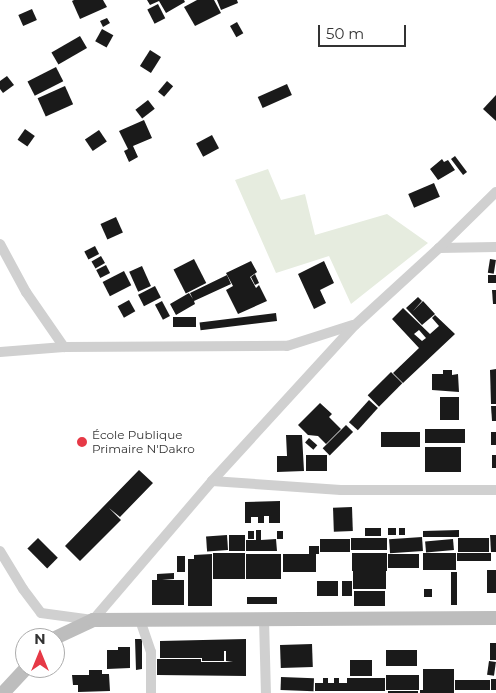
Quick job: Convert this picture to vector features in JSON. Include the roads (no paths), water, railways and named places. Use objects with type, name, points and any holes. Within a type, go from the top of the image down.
[{"type":"street","points":[[65,633],[93,620],[212,481],[355,325],[439,248],[496,192]]},
{"type":"street","points":[[0,244],[26,292],[64,347]]},
{"type":"street","points":[[439,248],[496,247]]},
{"type":"street","points":[[0,352],[64,347],[287,346],[355,325]]},
{"type":"street","points":[[212,481],[341,490],[496,490]]},
{"type":"street","points":[[0,551],[23,589],[41,613],[93,620],[496,618]]},
{"type":"street","points":[[264,619],[266,693]]},
{"type":"street","points":[[140,620],[151,652],[151,693]]},
{"type":"street","points":[[2,693],[16,678]]},
{"type":"place","name":"École Publique Primaire N'Dakro","points":[[82,442]]}]
